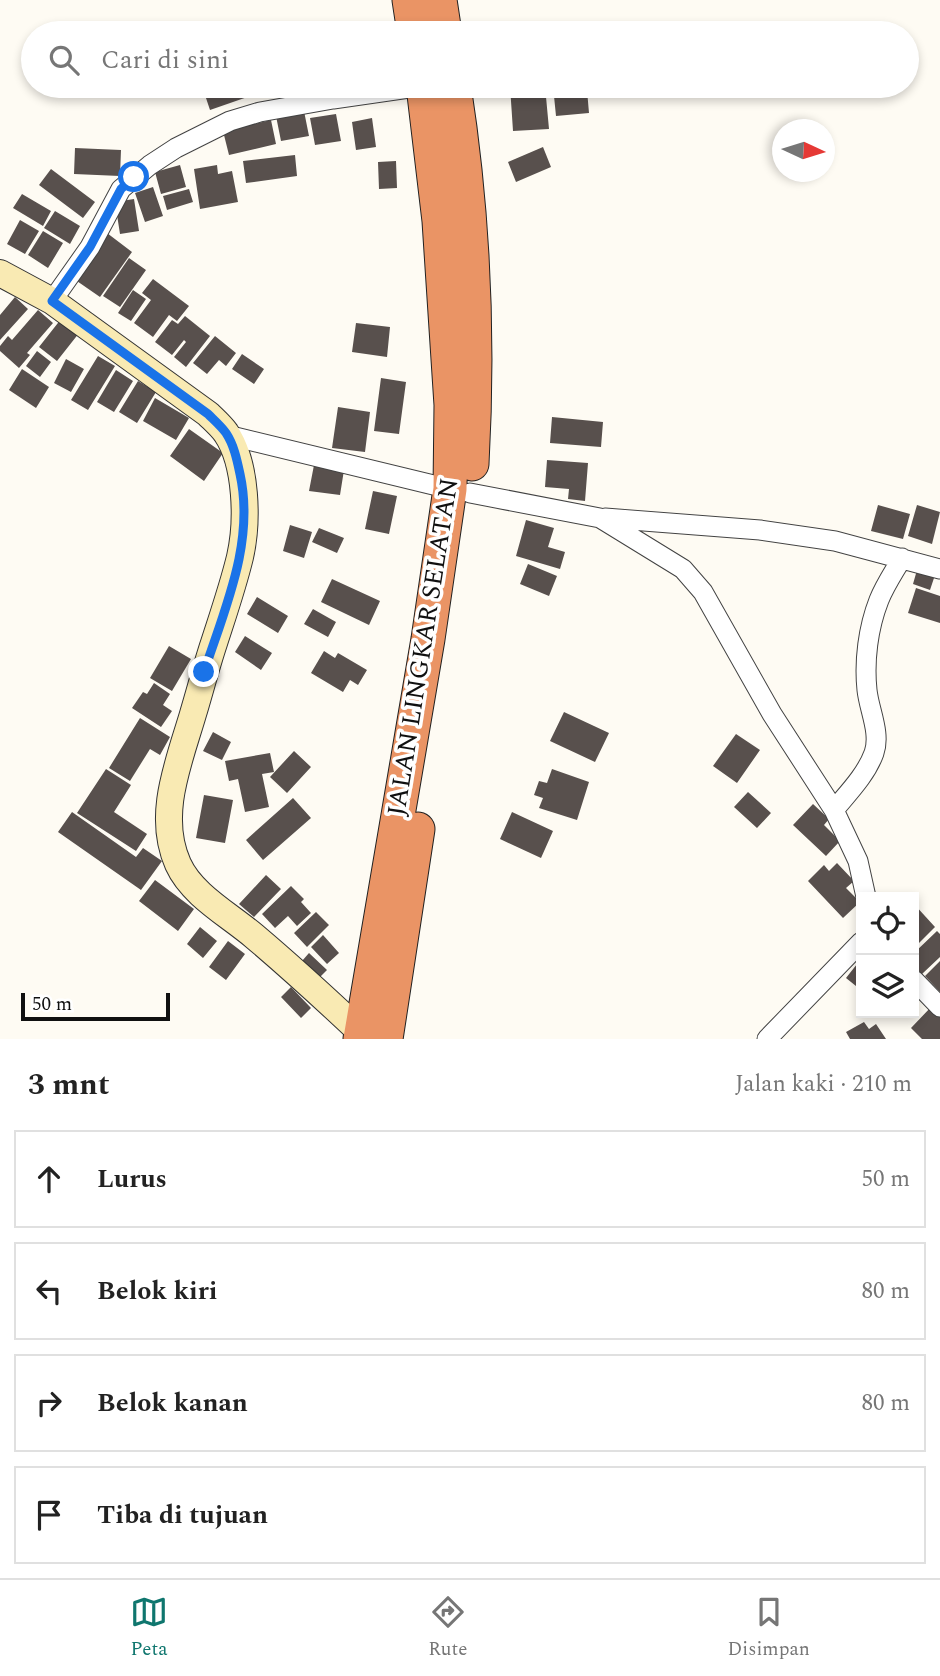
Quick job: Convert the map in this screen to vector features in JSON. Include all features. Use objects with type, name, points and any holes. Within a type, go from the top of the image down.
[{"type":"highway","points":[[409,0],[412,21]]},
{"type":"highway","points":[[440,0],[443,21]]},
{"type":"highway","name":"JALAN LINGKAR SELATAN","points":[[424,98],[439,221],[451,405],[460,491]]},
{"type":"highway","name":"JALAN LINGKAR SELATAN","points":[[369,1037],[475,407],[474,316],[468,209],[456,98]]},
{"type":"street","points":[[52,301],[90,247],[121,189],[150,165],[176,148],[230,121],[260,112],[340,98]]},
{"type":"street","points":[[0,273],[52,301],[208,414],[227,435],[237,457],[242,482],[245,513],[241,555],[173,783],[169,812],[169,833],[173,851],[187,878],[205,898],[253,935],[369,1037]]},
{"type":"street","points":[[227,435],[460,491],[600,518],[760,530],[835,541],[940,569]]},
{"type":"street","points":[[600,518],[683,569],[703,592],[772,714],[834,810],[858,861],[865,892]]},
{"type":"street","points":[[834,810],[859,780],[874,752],[875,732],[867,688],[866,657],[878,603],[902,558]]},
{"type":"street","points":[[767,1039],[856,947]]},
{"type":"street","points":[[919,985],[940,1007]]},
{"type":"building","points":[[206,98],[244,98],[210,110]]},
{"type":"building","points":[[511,98],[546,98],[549,129],[513,131]]},
{"type":"building","points":[[554,98],[588,98],[589,113],[556,116]]},
{"type":"building","points":[[304,111],[309,136],[281,141],[276,116]]},
{"type":"building","points":[[336,114],[341,141],[315,145],[310,118]]},
{"type":"building","points":[[372,118],[376,147],[356,150],[352,122]]},
{"type":"building","points":[[271,120],[276,144],[229,155],[223,131]]},
{"type":"building","points":[[543,147],[551,167],[516,182],[508,162]]},
{"type":"building","points":[[75,148],[121,150],[120,176],[74,174]]},
{"type":"building","points":[[295,155],[297,176],[246,183],[243,161]]},
{"type":"building","points":[[396,161],[397,188],[379,189],[378,162]]},
{"type":"building","points":[[180,165],[186,187],[161,194],[155,172]]},
{"type":"building","points":[[217,165],[218,174],[232,171],[238,202],[200,209],[194,169]]},
{"type":"building","points":[[51,169],[95,202],[83,218],[39,185]]},
{"type":"building","points":[[153,187],[163,216],[145,222],[135,193]]},
{"type":"building","points":[[189,189],[193,202],[167,210],[163,196]]},
{"type":"building","points":[[22,194],[51,211],[43,226],[13,208]]},
{"type":"building","points":[[134,199],[139,231],[120,234],[115,202]]},
{"type":"building","points":[[55,211],[80,226],[70,244],[44,228]]},
{"type":"building","points":[[20,220],[39,231],[25,254],[7,244]]},
{"type":"building","points":[[43,231],[63,243],[48,268],[28,255]]},
{"type":"building","points":[[107,233],[132,252],[100,297],[74,279]]},
{"type":"building","points":[[129,258],[146,270],[120,307],[103,296]]},
{"type":"building","points":[[153,279],[189,306],[177,321],[169,315],[153,337],[134,323],[151,300],[142,293]]},
{"type":"building","points":[[133,290],[146,299],[131,321],[118,313]]},
{"type":"building","points":[[15,297],[28,309],[0,340],[0,315]]},
{"type":"building","points":[[38,310],[53,323],[27,353],[30,355],[19,368],[0,351],[0,346],[8,336],[12,340]]},
{"type":"building","points":[[65,314],[83,328],[57,361],[39,347]]},
{"type":"building","points":[[185,316],[210,336],[186,367],[174,357],[186,342],[184,340],[172,355],[155,342],[172,320],[178,324]]},
{"type":"building","points":[[356,323],[390,327],[387,357],[352,352]]},
{"type":"building","points":[[215,336],[236,353],[226,366],[219,360],[207,374],[193,363]]},
{"type":"building","points":[[37,351],[51,362],[40,377],[26,366]]},
{"type":"building","points":[[242,354],[264,369],[254,384],[232,369]]},
{"type":"building","points":[[98,356],[115,366],[88,410],[71,400]]},
{"type":"building","points":[[66,359],[84,369],[71,392],[54,383]]},
{"type":"building","points":[[22,369],[49,387],[36,408],[9,390]]},
{"type":"building","points":[[116,370],[133,381],[114,412],[97,402]]},
{"type":"building","points":[[381,378],[406,382],[399,434],[374,431]]},
{"type":"building","points":[[138,381],[156,392],[137,423],[119,412]]},
{"type":"building","points":[[155,398],[189,418],[176,440],[143,421]]},
{"type":"building","points":[[338,407],[370,412],[365,452],[332,448]]},
{"type":"building","points":[[552,417],[603,422],[601,447],[550,443]]},
{"type":"building","points":[[189,429],[223,453],[204,481],[170,456]]},
{"type":"building","points":[[547,460],[588,463],[585,501],[568,499],[569,489],[545,487]]},
{"type":"building","points":[[314,465],[344,470],[340,495],[309,491]]},
{"type":"building","points":[[373,491],[397,496],[389,534],[365,529]]},
{"type":"building","points":[[878,505],[910,514],[903,539],[871,531]]},
{"type":"building","points":[[917,505],[940,512],[932,544],[908,536]]},
{"type":"building","points":[[526,520],[554,528],[548,547],[565,552],[560,569],[516,556]]},
{"type":"building","points":[[290,525],[312,532],[304,558],[283,551]]},
{"type":"building","points":[[319,528],[344,538],[337,553],[312,542]]},
{"type":"building","points":[[528,564],[557,576],[549,596],[520,584]]},
{"type":"building","points":[[917,570],[935,575],[930,590],[913,584]]},
{"type":"building","points":[[332,579],[380,601],[369,625],[321,602]]},
{"type":"building","points":[[916,588],[940,596],[940,623],[908,613]]},
{"type":"building","points":[[257,597],[288,616],[278,633],[247,614]]},
{"type":"building","points":[[313,609],[336,622],[328,637],[304,624]]},
{"type":"building","points":[[245,636],[272,653],[261,670],[235,652]]},
{"type":"building","points":[[169,646],[191,659],[172,691],[150,678]]},
{"type":"building","points":[[324,651],[335,658],[338,653],[367,670],[358,685],[350,680],[343,692],[311,673]]},
{"type":"building","points":[[154,683],[170,694],[163,705],[172,711],[161,727],[132,708],[143,692],[147,694]]},
{"type":"building","points":[[564,712],[609,733],[595,762],[550,741]]},
{"type":"building","points":[[140,718],[170,737],[160,755],[150,749],[130,781],[109,768]]},
{"type":"building","points":[[213,732],[231,742],[222,760],[203,751]]},
{"type":"building","points":[[736,734],[760,750],[737,783],[713,766]]},
{"type":"building","points":[[294,751],[311,767],[287,793],[270,777]]},
{"type":"building","points":[[270,753],[274,772],[262,774],[269,807],[245,812],[238,779],[229,781],[225,761]]},
{"type":"building","points":[[106,769],[131,785],[114,812],[147,834],[136,851],[77,813]]},
{"type":"building","points":[[552,769],[589,782],[577,820],[539,808],[543,798],[534,795],[539,781],[547,783]]},
{"type":"building","points":[[748,792],[771,813],[757,828],[734,807]]},
{"type":"building","points":[[204,795],[233,800],[225,843],[196,838]]},
{"type":"building","points":[[293,798],[311,818],[263,860],[246,840]]},
{"type":"building","points":[[813,804],[829,819],[824,825],[840,841],[826,856],[793,825]]},
{"type":"building","points":[[72,812],[136,857],[143,848],[162,861],[141,890],[58,832]]},
{"type":"building","points":[[512,812],[553,831],[541,858],[500,839]]},
{"type":"building","points":[[837,863],[854,881],[846,888],[856,898],[856,906],[843,918],[808,881],[824,865],[829,871]]},
{"type":"building","points":[[266,875],[281,889],[254,917],[239,904]]},
{"type":"building","points":[[155,880],[194,909],[178,931],[139,901]]},
{"type":"building","points":[[291,886],[304,899],[301,902],[311,913],[297,926],[288,916],[275,928],[262,914]]},
{"type":"building","points":[[919,909],[935,927],[919,943]]},
{"type":"building","points":[[316,912],[329,925],[307,947],[294,933]]},
{"type":"building","points":[[200,927],[217,941],[203,958],[187,944]]},
{"type":"building","points":[[937,931],[940,934],[940,957],[922,974],[919,971],[919,948]]},
{"type":"building","points":[[323,935],[339,953],[327,964],[311,947]]},
{"type":"building","points":[[228,941],[245,954],[226,980],[209,967]]},
{"type":"building","points":[[309,953],[327,970],[319,978],[302,961]]},
{"type":"building","points":[[940,961],[940,992],[925,976]]},
{"type":"building","points":[[856,965],[856,986],[846,978]]},
{"type":"building","points":[[291,987],[311,1008],[301,1018],[281,997]]},
{"type":"building","points":[[932,1006],[940,1014],[940,1039],[922,1039],[911,1028]]},
{"type":"building","points":[[864,1022],[869,1029],[876,1024],[886,1039],[850,1039],[846,1032]]},
{"type":"route","points":[[134,177],[121,189],[90,247],[52,301],[208,414],[227,435],[237,457],[245,513],[241,555],[204,672]]}]
